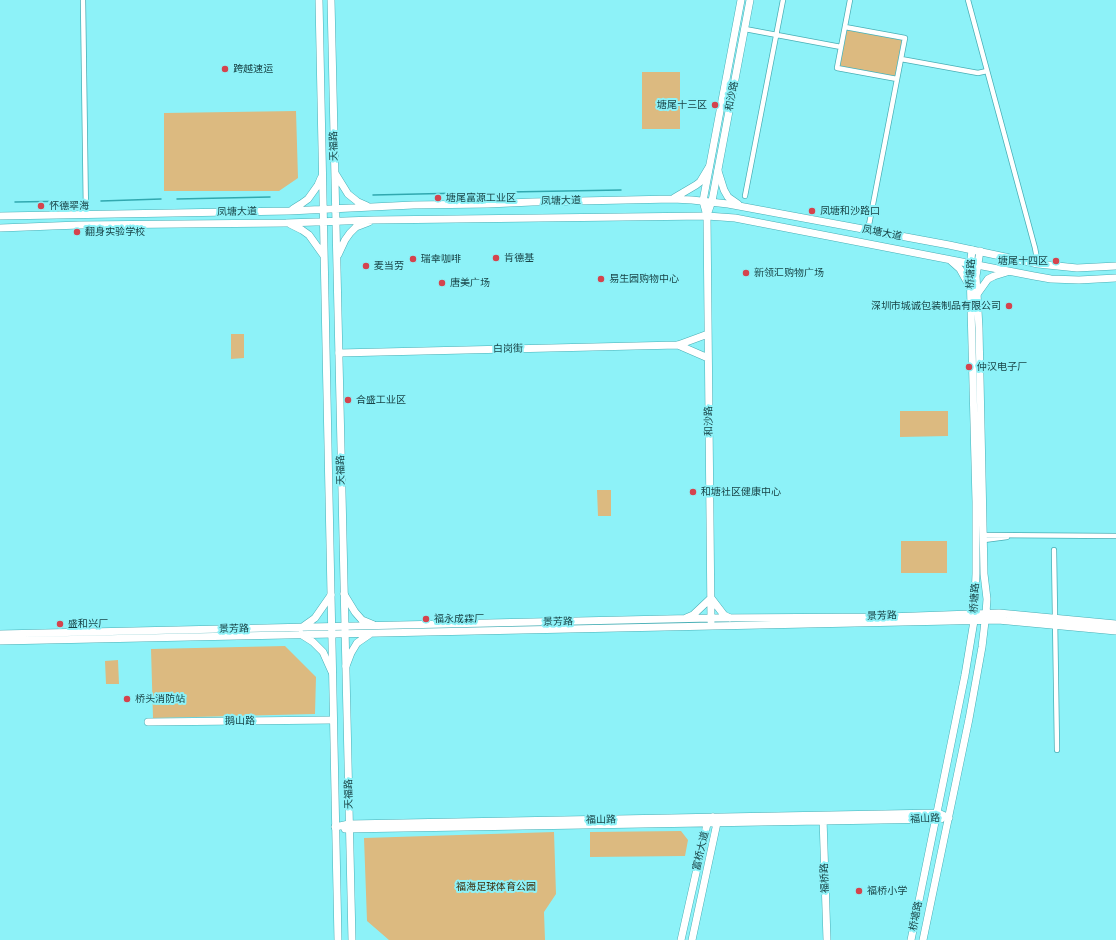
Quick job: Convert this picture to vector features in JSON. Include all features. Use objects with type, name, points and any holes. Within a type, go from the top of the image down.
[{"type":"street","points":[[83,0],[86,215]]},
{"type":"street","name":"天福路","points":[[319,0],[338,940]]},
{"type":"street","name":"天福路","points":[[331,0],[352,940]]},
{"type":"street","name":"和沙路","points":[[711,622],[707,216],[703,200],[741,0]]},
{"type":"street","name":"和沙路","points":[[707,216],[712,201],[718,171],[750,0]]},
{"type":"street","points":[[745,196],[783,0]]},
{"type":"street","points":[[850,0],[837,68],[897,79]]},
{"type":"street","points":[[968,0],[1038,264]]},
{"type":"street","points":[[845,27],[905,38],[868,230]]},
{"type":"street","points":[[745,29],[841,47]]},
{"type":"street","points":[[901,59],[978,73],[987,71]]},
{"type":"street","points":[[673,199],[700,182],[709,167]]},
{"type":"street","points":[[718,171],[722,185],[728,197],[735,203],[744,207]]},
{"type":"street","points":[[335,172],[353,200],[366,206],[377,207]]},
{"type":"street","points":[[288,211],[301,204],[311,196],[323,174]]},
{"type":"street","name":"凤塘大道","points":[[0,216],[288,211],[377,207],[673,199],[703,200],[868,230],[1038,264],[1077,268],[1116,266]]},
{"type":"street","name":"凤塘大道","points":[[0,228],[374,220],[707,216],[735,218],[1051,279],[1087,280],[1116,278]]},
{"type":"street","points":[[337,257],[344,240],[350,233],[364,223],[374,220]]},
{"type":"street","points":[[286,223],[309,235],[324,256]]},
{"type":"street","name":"桥塘路","points":[[911,940],[965,675],[974,617],[976,574],[976,502],[970,287],[976,251]]},
{"type":"street","points":[[945,258],[960,269],[970,287]]},
{"type":"street","name":"桥塘路","points":[[923,940],[969,719],[986,617],[987,598],[984,574],[978,293],[973,264]]},
{"type":"street","points":[[978,293],[988,279],[1011,271]]},
{"type":"street","points":[[678,345],[708,334]]},
{"type":"street","points":[[678,345],[708,358]]},
{"type":"street","name":"白岗街","points":[[339,353],[678,345]]},
{"type":"street","points":[[984,538],[1019,535],[1116,536]]},
{"type":"street","points":[[1054,550],[1057,750]]},
{"type":"street","points":[[344,594],[354,612],[362,620],[376,626]]},
{"type":"street","points":[[331,595],[316,618],[301,632],[323,652],[332,672]]},
{"type":"street","points":[[684,619],[692,615],[711,598],[724,615],[730,618]]},
{"type":"street","name":"景芳路","points":[[0,641],[331,631],[370,634],[711,622],[974,617]]},
{"type":"street","name":"景芳路","points":[[345,631],[376,626],[684,619],[711,622],[730,618],[986,617],[1004,620],[1116,624]]},
{"type":"street","name":"景芳路","points":[[1055,622],[1116,631]]},
{"type":"street","name":"景芳路","points":[[0,634],[301,632]]},
{"type":"street","points":[[346,666],[357,643],[370,634]]},
{"type":"street","name":"鹅山路","points":[[148,722],[333,720]]},
{"type":"street","name":"福山路","points":[[350,827],[937,816],[949,818]]},
{"type":"street","name":"福桥路","points":[[824,818],[827,940]]},
{"type":"street","name":"富桥大道","points":[[681,939],[707,824],[715,820]]},
{"type":"street","name":"富桥大道","points":[[692,940],[715,820]]},
{"type":"street","name":"福山路","points":[[336,827],[707,824]]},
{"type":"street","points":[[696,920],[698,940]]},
{"type":"street","points":[[351,924],[355,940]]},
{"type":"green space","points":[[847,30],[902,40],[895,76],[840,66]]},
{"type":"green space","points":[[642,72],[680,72],[680,129],[642,129]]},
{"type":"green space","points":[[296,111],[298,178],[279,191],[164,191],[164,113]]},
{"type":"green space","points":[[231,334],[244,334],[244,358],[231,359]]},
{"type":"green space","points":[[900,411],[948,411],[948,436],[900,437]]},
{"type":"green space","points":[[597,490],[611,490],[611,516],[598,516]]},
{"type":"green space","points":[[901,541],[947,541],[947,573],[901,573]]},
{"type":"green space","points":[[285,646],[316,677],[315,714],[153,718],[151,649]]},
{"type":"green space","points":[[118,660],[119,684],[106,684],[105,661]]},
{"type":"green space","points":[[681,831],[688,840],[685,856],[590,857],[590,832]]},
{"type":"green space","name":"福海足球体育公园","points":[[554,832],[556,894],[544,912],[545,940],[389,940],[367,921],[364,838]]},
{"type":"waterway","points":[[508,192],[621,190]]},
{"type":"waterway","points":[[373,195],[463,193]]},
{"type":"waterway","points":[[177,199],[270,197]]},
{"type":"waterway","points":[[101,201],[161,199]]},
{"type":"waterway","points":[[15,202],[74,201]]},
{"type":"place","name":"跨越速运","points":[[225,69]]},
{"type":"place","name":"塘尾十三区","points":[[715,105]]},
{"type":"place","name":"塘尾富源工业区","points":[[438,198]]},
{"type":"place","name":"怀德翠海","points":[[41,206]]},
{"type":"place","name":"凤塘和沙路口","points":[[812,211]]},
{"type":"place","name":"翻身实验学校","points":[[77,232]]},
{"type":"place","name":"肯德基","points":[[496,258]]},
{"type":"place","name":"瑞幸咖啡","points":[[413,259]]},
{"type":"place","name":"塘尾十四区","points":[[1056,261]]},
{"type":"place","name":"麦当劳","points":[[366,266]]},
{"type":"place","name":"新领汇购物广场","points":[[746,273]]},
{"type":"place","name":"易生园购物中心","points":[[601,279]]},
{"type":"place","name":"唐美广场","points":[[442,283]]},
{"type":"place","name":"深圳市城诚包装制品有限公司","points":[[1009,306]]},
{"type":"place","name":"仲汉电子厂","points":[[969,367]]},
{"type":"place","name":"合盛工业区","points":[[348,400]]},
{"type":"place","name":"和塘社区健康中心","points":[[693,492]]},
{"type":"place","name":"福永成霖厂","points":[[426,619]]},
{"type":"place","name":"盛和兴厂","points":[[60,624]]},
{"type":"place","name":"桥头消防站","points":[[127,699]]},
{"type":"place","name":"福桥小学","points":[[859,891]]}]
